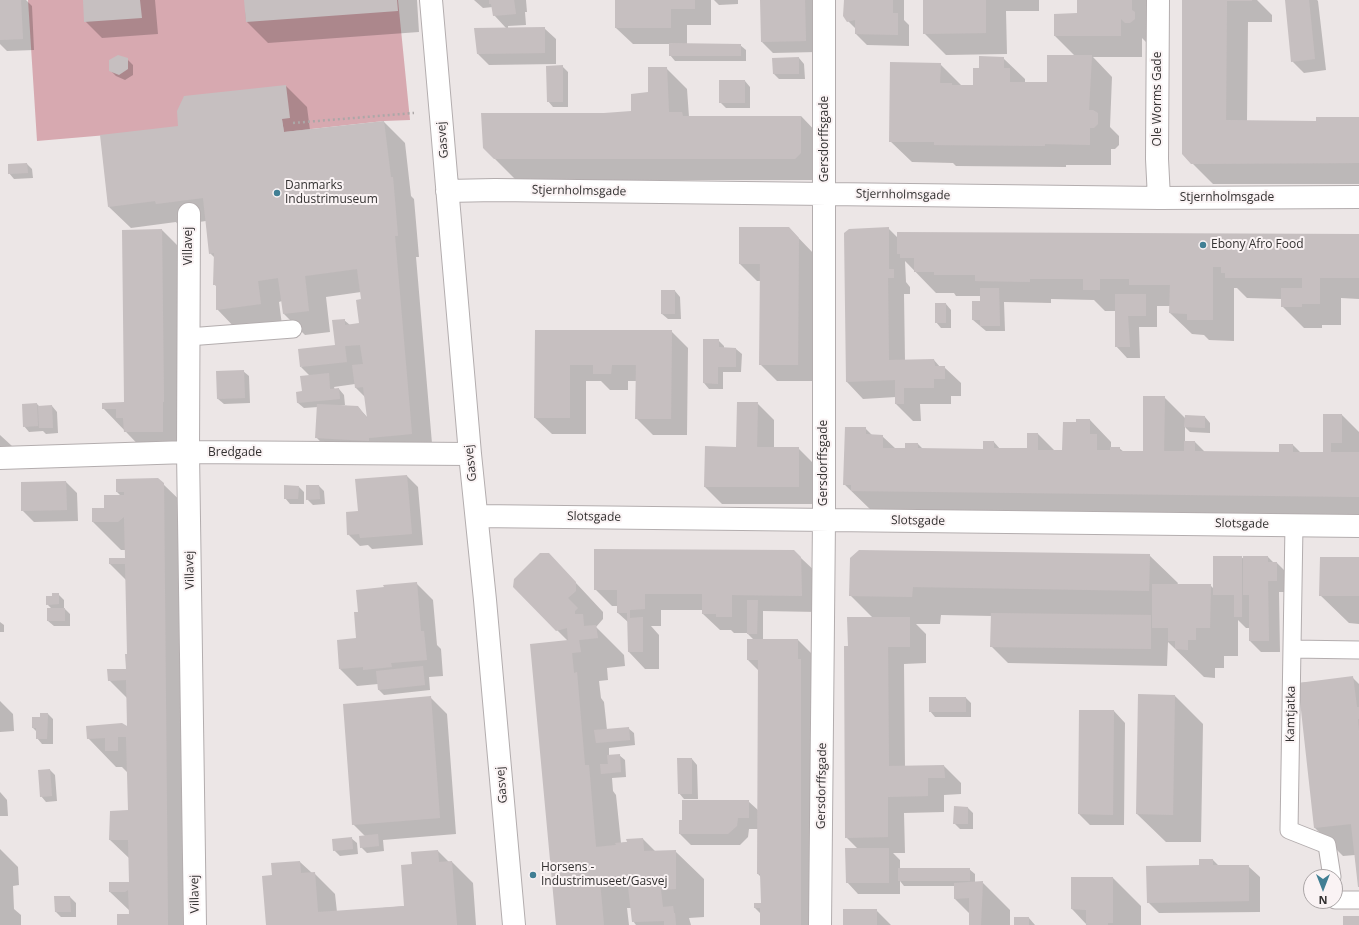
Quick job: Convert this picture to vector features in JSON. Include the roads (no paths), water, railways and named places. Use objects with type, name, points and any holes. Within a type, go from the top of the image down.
[{"type":"street","name":"Gasvej","points":[[431,0],[470,454],[477,516],[514,925]]},
{"type":"street","name":"Gersdorffsgade","points":[[820,925],[824,520],[824,0]]},
{"type":"street","name":"Ole Worms Gade","points":[[1158,0],[1159,198]]},
{"type":"street","name":"Stjernholmsgade","points":[[447,191],[495,190],[1159,198],[1359,197]]},
{"type":"street","name":"Villavej","points":[[189,214],[188,452],[195,925]]},
{"type":"street","name":"Bredgade","points":[[0,458],[188,452],[470,454]]},
{"type":"street","name":"Slotsgade","points":[[477,516],[1359,526]]},
{"type":"lane","points":[[188,337],[293,329]]},
{"type":"lane","name":"Kamtjatka","points":[[1294,525],[1290,830],[1327,845],[1331,869]]},
{"type":"lane","points":[[1292,649],[1359,650]]},
{"type":"lane","points":[[1343,900],[1359,900]]},
{"type":"place","name":"Danmarks Industrimuseum","points":[[277,193]]},
{"type":"place","name":"Ebony Afro Food","points":[[1203,245]]},
{"type":"place","name":"Horsens - Industrimuseet/Gasvej","points":[[533,875]]}]
